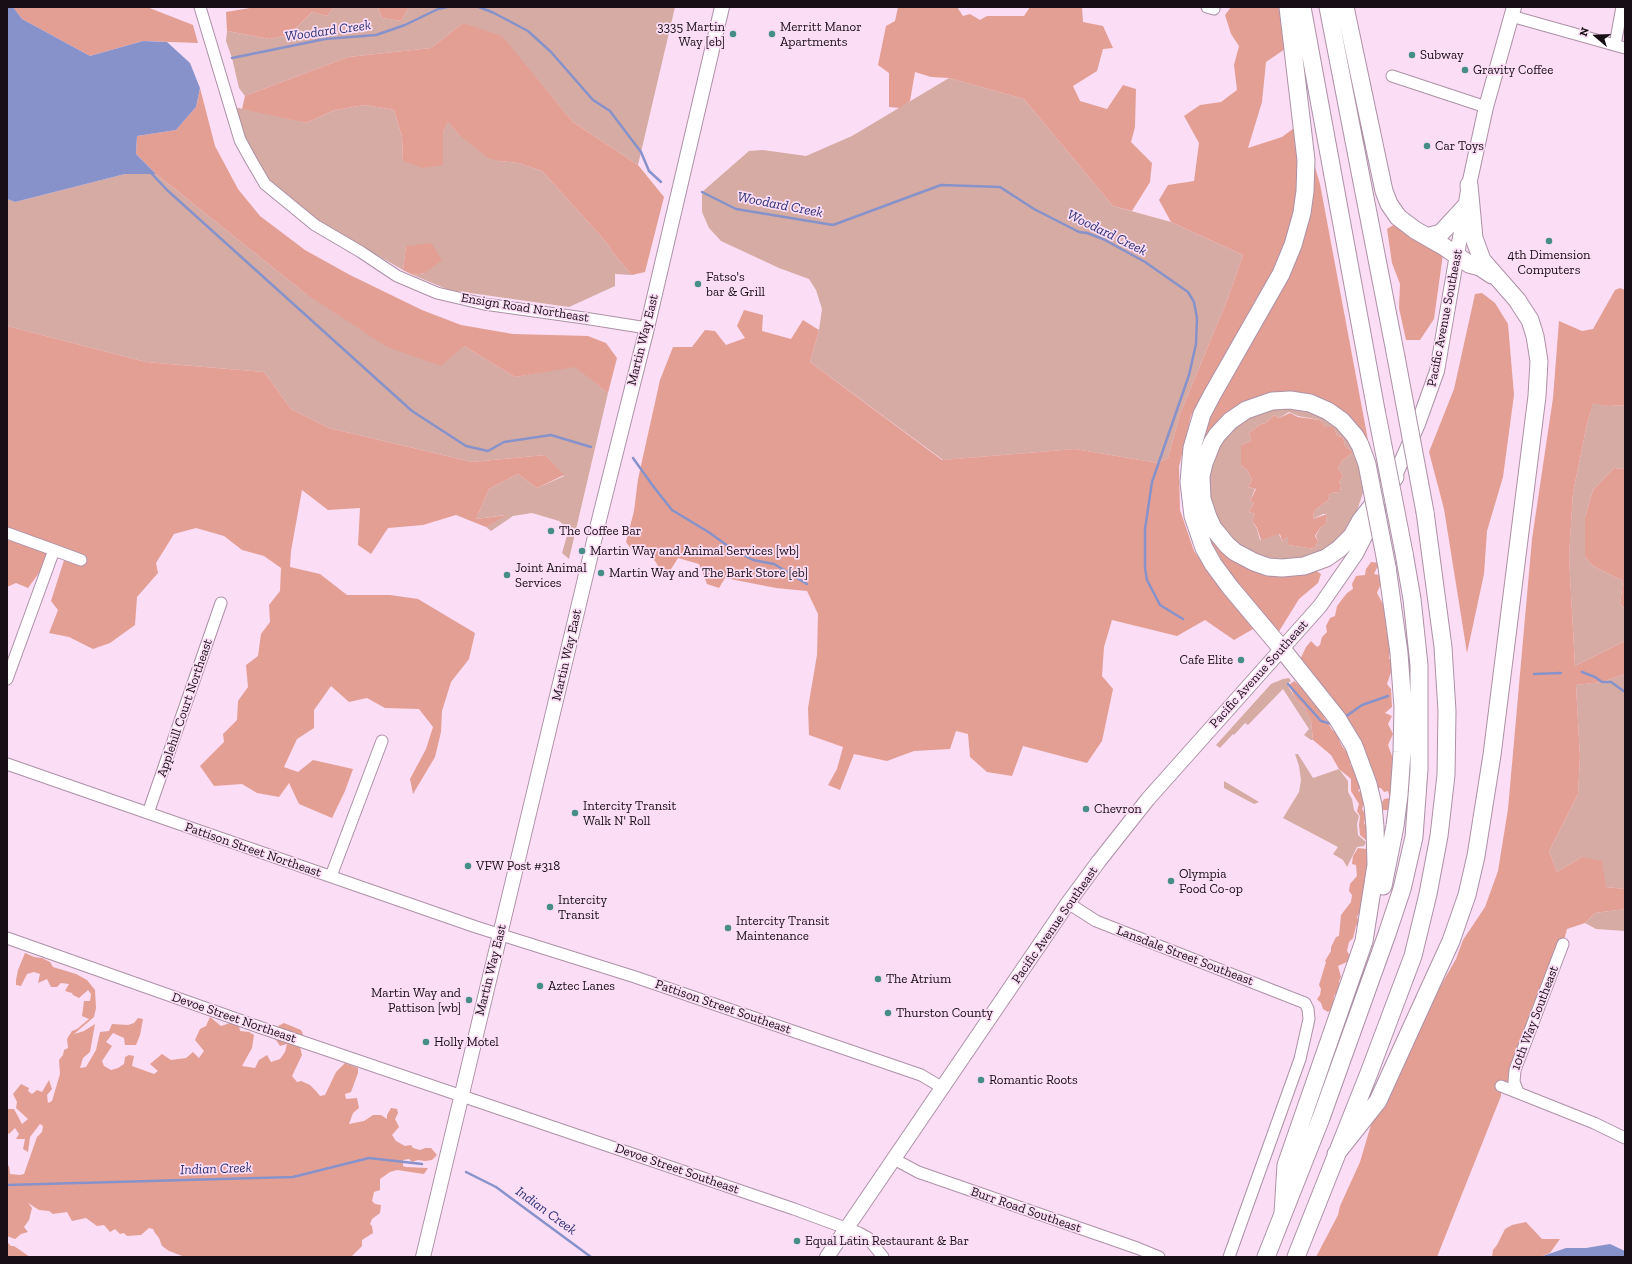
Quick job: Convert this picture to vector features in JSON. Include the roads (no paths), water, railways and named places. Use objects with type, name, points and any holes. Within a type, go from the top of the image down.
[{"type":"highway","points":[[1288,7],[1306,160],[1306,186],[1302,213],[1293,245],[1281,274],[1202,414],[1192,448],[1189,482],[1193,516],[1204,548],[1213,564],[1230,587],[1328,705],[1346,731],[1354,746],[1368,784],[1373,805],[1375,827],[1376,865],[1364,941]]},
{"type":"highway","points":[[1266,1257],[1321,1118],[1402,889],[1414,837],[1419,769],[1419,665],[1412,600],[1302,7]]},
{"type":"highway","points":[[1296,1257],[1369,1073],[1413,956],[1428,894],[1439,836],[1446,775],[1448,711],[1443,647],[1425,512],[1328,7]]},
{"type":"highway","points":[[1345,7],[1384,191],[1389,204],[1398,217],[1415,230],[1469,264],[1480,267],[1500,281]]},
{"type":"highway","points":[[1336,1154],[1378,1101],[1451,941],[1467,894],[1476,856],[1492,755],[1537,396],[1539,361],[1535,336],[1530,320],[1518,300],[1482,260],[1474,238],[1469,185]]},
{"type":"highway","points":[[1427,237],[1441,233],[1465,207]]},
{"type":"highway","points":[[1284,1213],[1286,1165],[1364,941],[1378,907],[1389,859],[1395,826],[1402,752],[1403,707],[1399,653],[1387,567],[1366,464],[1360,445],[1355,436],[1342,421],[1328,411],[1310,403],[1290,400],[1272,400],[1246,410],[1230,421],[1217,435],[1204,463],[1201,476],[1202,499],[1213,528],[1231,548],[1254,562],[1268,567],[1282,568],[1304,566],[1326,558],[1339,549],[1352,536],[1361,520],[1395,477]]},
{"type":"main road","name":"Martin Way East","points":[[423,1257],[647,328],[722,7]]},
{"type":"main road","name":"Pacific Avenue Southeast","points":[[827,1257],[1068,904],[1148,799],[1320,606],[1345,571],[1365,539],[1395,477],[1434,381],[1442,348],[1469,185],[1486,107],[1513,12]]},
{"type":"street","name":"Ensign Road Northeast","points":[[200,7],[240,140],[265,184],[315,225],[361,252],[397,276],[437,293],[484,304],[647,328]]},
{"type":"street","points":[[1513,12],[1620,46],[1622,7]]},
{"type":"street","points":[[1392,76],[1486,107]]},
{"type":"street","points":[[7,533],[81,560]]},
{"type":"street","points":[[7,679],[54,550]]},
{"type":"street","name":"Applehill Court Northeast","points":[[148,813],[221,604]]},
{"type":"street","points":[[331,876],[382,741]]},
{"type":"street","name":"Pattison Street Northeast","points":[[7,764],[500,934]]},
{"type":"street","name":"Lansdale Street Southeast","points":[[1068,904],[1096,921],[1305,1003],[1308,1009],[1309,1019],[1300,1059],[1229,1257]]},
{"type":"street","name":"Pattison Street Southeast","points":[[500,934],[635,977],[914,1073],[943,1088]]},
{"type":"street","name":"Devoe Street Northeast","points":[[7,938],[462,1096]]},
{"type":"street","name":"10th Way Southeast","points":[[1518,1092],[1514,1082],[1515,1070],[1563,944]]},
{"type":"street","points":[[1501,1086],[1594,1123],[1625,1138]]},
{"type":"street","name":"Devoe Street Southeast","points":[[462,1096],[787,1206],[860,1233],[868,1238],[883,1257]]},
{"type":"street","name":"Burr Road Southeast","points":[[894,1159],[918,1172],[1159,1257]]},
{"type":"water","points":[[7,7],[13,7],[22,19],[90,56],[143,41],[167,42],[190,63],[200,88],[196,107],[176,130],[137,136],[136,154],[156,174],[125,174],[15,202],[7,199]]},
{"type":"water","points":[[1610,1244],[1625,1251],[1625,1257],[1540,1257],[1566,1248],[1586,1248]]},
{"type":"waterway","name":"Woodard Creek","points":[[232,58],[325,39],[376,35],[405,25],[438,9],[447,7]]},
{"type":"waterway","name":"Woodard Creek","points":[[479,7],[494,13],[528,31],[551,52],[593,100],[610,111],[641,152],[649,171],[661,182]]},
{"type":"waterway","points":[[151,173],[167,190],[412,411],[466,446],[488,451],[504,442],[551,435],[591,447]]},
{"type":"waterway","name":"Woodard Creek","points":[[702,192],[736,209],[833,225],[941,185],[1000,187],[1034,209],[1079,232],[1087,233],[1103,239],[1145,262],[1188,292],[1194,302],[1197,318],[1196,344],[1189,375],[1152,482],[1145,529],[1145,568],[1147,580],[1160,605],[1183,619]]},
{"type":"waterway","points":[[633,458],[672,510],[710,533],[732,549],[753,560],[774,564],[807,584]]},
{"type":"waterway","name":"Woodard Creek","points":[[1582,672],[1595,677],[1602,682],[1611,682],[1625,692]]},
{"type":"waterway","name":"Woodard Creek","points":[[1534,674],[1561,673]]},
{"type":"waterway","name":"Woodard Creek","points":[[1288,684],[1321,721],[1332,724]]},
{"type":"waterway","name":"Woodard Creek","points":[[1345,717],[1362,705],[1388,696]]},
{"type":"waterway","name":"Indian Creek","points":[[7,1185],[293,1177],[369,1158],[422,1164]]},
{"type":"waterway","name":"Indian Creek","points":[[466,1172],[496,1187],[591,1257]]},
{"type":"place","name":"3335 Martin Way [eb]","points":[[733,34]]},
{"type":"place","name":"Merritt Manor Apartments","points":[[772,34]]},
{"type":"place","name":"Subway","points":[[1412,55]]},
{"type":"place","name":"Gravity Coffee","points":[[1465,70]]},
{"type":"place","name":"Car Toys","points":[[1427,146]]},
{"type":"place","name":"4th Dimension Computers","points":[[1549,241]]},
{"type":"place","name":"Fatso's bar & Grill","points":[[698,284]]},
{"type":"place","name":"The Coffee Bar","points":[[551,531]]},
{"type":"place","name":"Martin Way and Animal Services [wb]","points":[[582,551]]},
{"type":"place","name":"Martin Way and The Bark Store [eb]","points":[[601,573]]},
{"type":"place","name":"Joint Animal Services","points":[[507,575]]},
{"type":"place","name":"Cafe Elite","points":[[1241,660]]},
{"type":"place","name":"Chevron","points":[[1086,809]]},
{"type":"place","name":"Intercity Transit Walk N' Roll","points":[[575,813]]},
{"type":"place","name":"VFW Post #318","points":[[468,866]]},
{"type":"place","name":"Olympia Food Co-op","points":[[1171,881]]},
{"type":"place","name":"Intercity Transit","points":[[550,907]]},
{"type":"place","name":"Intercity Transit Maintenance","points":[[728,928]]},
{"type":"place","name":"The Atrium","points":[[878,979]]},
{"type":"place","name":"Aztec Lanes","points":[[540,986]]},
{"type":"place","name":"Martin Way and Pattison [wb]","points":[[469,1000]]},
{"type":"place","name":"Thurston County","points":[[888,1013]]},
{"type":"place","name":"Holly Motel","points":[[426,1042]]},
{"type":"place","name":"Romantic Roots","points":[[981,1080]]},
{"type":"place","name":"Equal Latin Restaurant & Bar","points":[[797,1241]]}]
